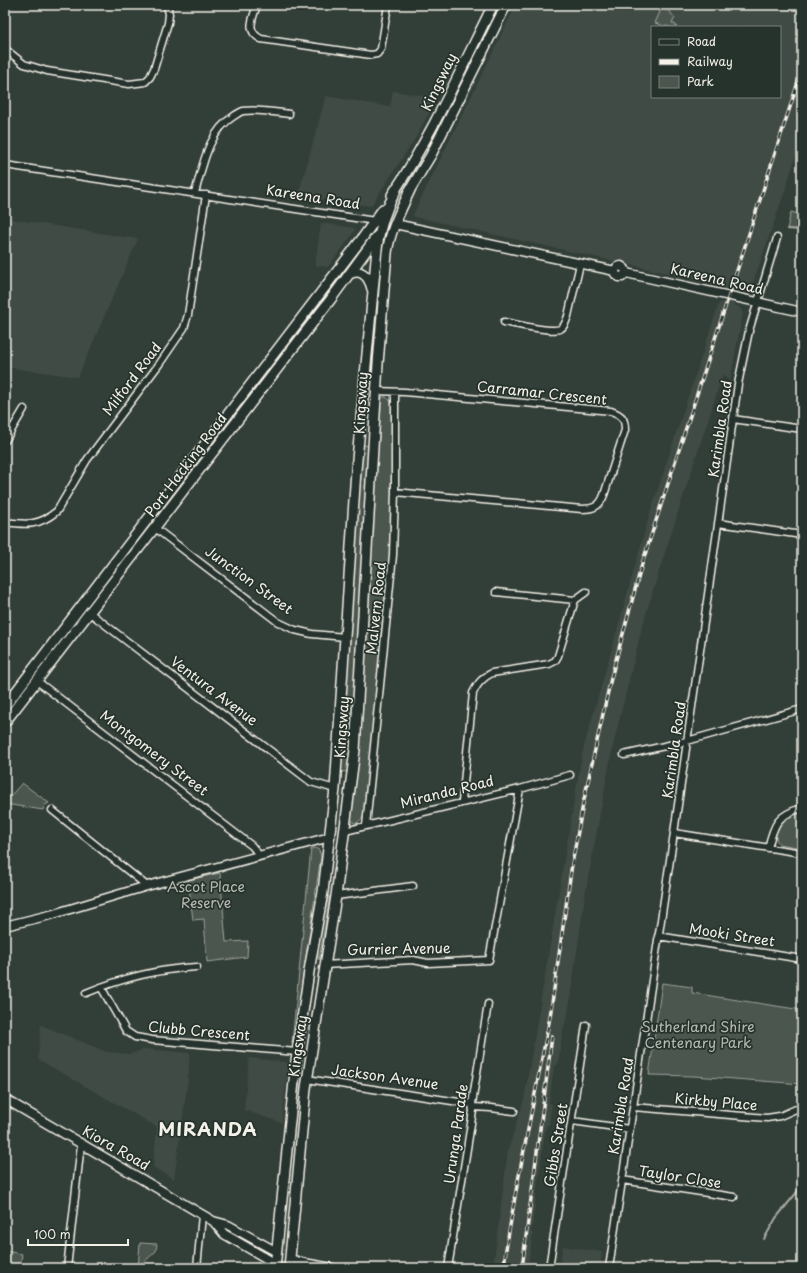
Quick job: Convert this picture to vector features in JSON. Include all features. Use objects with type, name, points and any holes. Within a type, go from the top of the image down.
[{"type":"main road","name":"Kingsway","points":[[289,1263],[307,1079],[336,896],[355,745],[376,391],[389,240],[385,222],[387,207],[432,127],[493,5]]},
{"type":"main road","name":"Kingsway","points":[[385,222],[411,188],[434,149],[506,5]]},
{"type":"main road","name":"Port Hacking Road","points":[[5,722],[331,299],[379,234],[385,222]]},
{"type":"main road","name":"Port Hacking Road","points":[[5,706],[146,522],[385,222]]},
{"type":"main road","name":"Kingsway","points":[[278,1267],[277,1252],[294,1077],[310,965],[323,892],[335,789],[363,391],[379,234]]},
{"type":"main road","points":[[348,275],[355,272],[365,274],[370,282],[372,296]]},
{"type":"main road","points":[[363,391],[376,391]]},
{"type":"main road","name":"Junction Street","points":[[146,522],[155,528]]},
{"type":"main road","name":"Ventura Avenue","points":[[81,607],[90,613]]},
{"type":"main road","name":"Montgomery Street","points":[[29,675],[37,681]]},
{"type":"main road","name":"Miranda Road","points":[[330,837],[345,831]]},
{"type":"main road","name":"Gurrier Avenue","points":[[310,965],[324,965]]},
{"type":"main road","name":"Jackson Avenue","points":[[294,1077],[307,1079]]},
{"type":"main road","name":"Kiora Road","points":[[277,1252],[289,1263]]},
{"type":"street","points":[[5,50],[24,64],[47,71],[129,84],[145,82],[150,77],[154,69],[168,23],[169,14],[167,5]]},
{"type":"street","points":[[257,5],[251,27],[252,32],[261,39],[371,55],[377,54],[381,49],[388,5]]},
{"type":"street","points":[[195,193],[204,162],[214,136],[225,121],[241,111],[264,111],[289,114]]},
{"type":"street","name":"Kareena Road","points":[[5,165],[385,222],[475,240],[580,264],[615,270],[617,267],[621,266],[625,269],[626,273],[802,312]]},
{"type":"street","name":"Milford Road","points":[[5,522],[27,525],[50,517],[57,511],[94,449],[160,363],[184,328],[188,315],[206,195]]},
{"type":"street","name":"Karimbla Road","points":[[609,1268],[674,833],[733,419],[747,338],[756,302],[777,238]]},
{"type":"street","points":[[504,322],[548,330],[557,330],[562,328],[568,316],[580,264]]},
{"type":"street","name":"Carramar Crescent","points":[[376,391],[413,392],[610,412],[620,414],[625,422],[625,430],[601,503],[596,507],[589,509],[395,492]]},
{"type":"street","name":"Malvern Road","points":[[366,826],[393,556],[395,492],[395,392]]},
{"type":"street","points":[[5,442],[24,409]]},
{"type":"street","points":[[733,419],[802,429]]},
{"type":"street","points":[[718,523],[802,535]]},
{"type":"street","name":"Junction Street","points":[[155,528],[278,622],[295,630],[312,634],[345,637]]},
{"type":"street","points":[[496,592],[575,600]]},
{"type":"street","points":[[462,802],[473,693],[477,684],[484,677],[492,673],[549,664],[555,661],[558,656],[575,600],[586,592]]},
{"type":"street","name":"Ventura Avenue","points":[[90,613],[311,782],[335,789]]},
{"type":"street","name":"Montgomery Street","points":[[37,681],[252,846],[259,855]]},
{"type":"street","points":[[624,755],[687,741],[802,709]]},
{"type":"street","name":"Miranda Road","points":[[345,831],[520,789],[570,775]]},
{"type":"street","name":"Gurrier Avenue","points":[[324,965],[412,960],[428,963],[489,960],[520,789]]},
{"type":"street","points":[[768,848],[773,829],[781,818],[790,811],[802,808]]},
{"type":"street","points":[[52,810],[147,886]]},
{"type":"street","points":[[674,833],[802,853]]},
{"type":"street","points":[[5,926],[50,915],[259,855],[330,837]]},
{"type":"street","points":[[336,896],[413,886]]},
{"type":"street","name":"Mooki Street","points":[[658,936],[802,959]]},
{"type":"street","points":[[86,993],[123,979],[148,973],[175,968],[197,967]]},
{"type":"street","name":"Clubb Crescent","points":[[101,987],[126,1031],[135,1037],[152,1040],[297,1052]]},
{"type":"street","name":"Urunga Parade","points":[[448,1268],[488,1004]]},
{"type":"street","name":"Gibbs Street","points":[[549,1268],[586,1025]]},
{"type":"street","name":"Jackson Avenue","points":[[307,1079],[472,1106],[514,1111]]},
{"type":"street","name":"Kiora Road","points":[[5,1099],[202,1214],[213,1221],[224,1234],[278,1267]]},
{"type":"street","name":"Kirkby Place","points":[[633,1107],[766,1118],[780,1116],[796,1109]]},
{"type":"street","points":[[572,1121],[630,1129]]},
{"type":"street","points":[[67,1268],[81,1144]]},
{"type":"street","name":"Taylor Close","points":[[622,1180],[734,1197]]},
{"type":"street","points":[[197,1268],[202,1214]]},
{"type":"street","name":"Kiora Road","points":[[213,1221],[228,1225],[277,1252]]},
{"type":"street","name":"Kiora Road","points":[[289,1263],[304,1263],[332,1268]]},
{"type":"shaded area","points":[[516,5],[802,5],[802,136],[784,194],[750,291],[737,291],[733,304],[739,307],[743,313],[730,381],[723,374],[642,627],[612,750],[585,895],[568,1014],[563,1029],[558,1064],[554,1067],[549,1103],[552,1104],[549,1125],[546,1125],[531,1233],[533,1233],[528,1265],[530,1268],[493,1268],[508,1150],[524,1100],[582,754],[650,513],[719,303],[723,302],[727,289],[717,284],[415,217],[413,215]]},
{"type":"shaded area","points":[[393,91],[437,98],[415,139],[371,206],[298,196],[326,96],[390,107]]},
{"type":"shaded area","points":[[5,218],[138,239],[78,377],[5,367]]},
{"type":"shaded area","points":[[321,223],[354,228],[355,230],[328,267],[315,265]]},
{"type":"shaded area","points":[[41,1025],[107,1052],[130,1054],[145,1049],[190,1053],[188,1080],[174,1179],[153,1167],[157,1127],[39,1060]]},
{"type":"shaded area","points":[[249,1058],[286,1062],[288,1064],[282,1123],[244,1110]]},
{"type":"shaded area","points":[[563,1246],[602,1252],[600,1268],[559,1268]]},
{"type":"green space","points":[[654,5],[669,11],[675,18],[672,23],[676,26],[666,26],[655,23],[660,12],[656,9],[657,7]]},
{"type":"green space","points":[[791,212],[802,215],[802,230],[787,229]]},
{"type":"green space","points":[[383,397],[386,397],[395,405],[393,555],[367,814],[357,823],[354,823],[347,812],[355,737],[347,772],[336,771],[362,445],[373,446],[375,408]]},
{"type":"green space","points":[[22,783],[49,803],[45,805],[43,810],[5,804],[5,802]]},
{"type":"green space","points":[[802,813],[802,848],[779,844],[776,837],[778,827],[783,821]]},
{"type":"green space","points":[[315,848],[319,850],[321,856],[292,1043],[311,849]]},
{"type":"green space","name":"Ascot Place Reserve","points":[[220,873],[226,942],[248,941],[247,957],[207,962],[204,919],[193,920],[188,880]]},
{"type":"green space","points":[[330,896],[319,960],[319,935]]},
{"type":"green space","name":"Sutherland Shire Centenary Park","points":[[662,983],[692,987],[692,993],[802,1010],[802,1084],[694,1076],[649,1075]]},
{"type":"green space","points":[[140,1243],[157,1244],[156,1251],[142,1264],[141,1268],[138,1268]]},
{"type":"green space","points":[[5,1251],[22,1254],[20,1268],[5,1268]]},
{"type":"waterway","points":[[787,229],[802,230]]},
{"type":"waterway","points":[[764,1239],[776,1218],[802,1186]]},
{"type":"railway","points":[[504,1268],[516,1191],[550,1017],[572,864],[583,804],[611,678],[642,564],[802,70]]},
{"type":"railway","points":[[522,1268],[552,1036]]},
{"type":"district","name":"MIRANDA","points":[[208,1130]]}]
